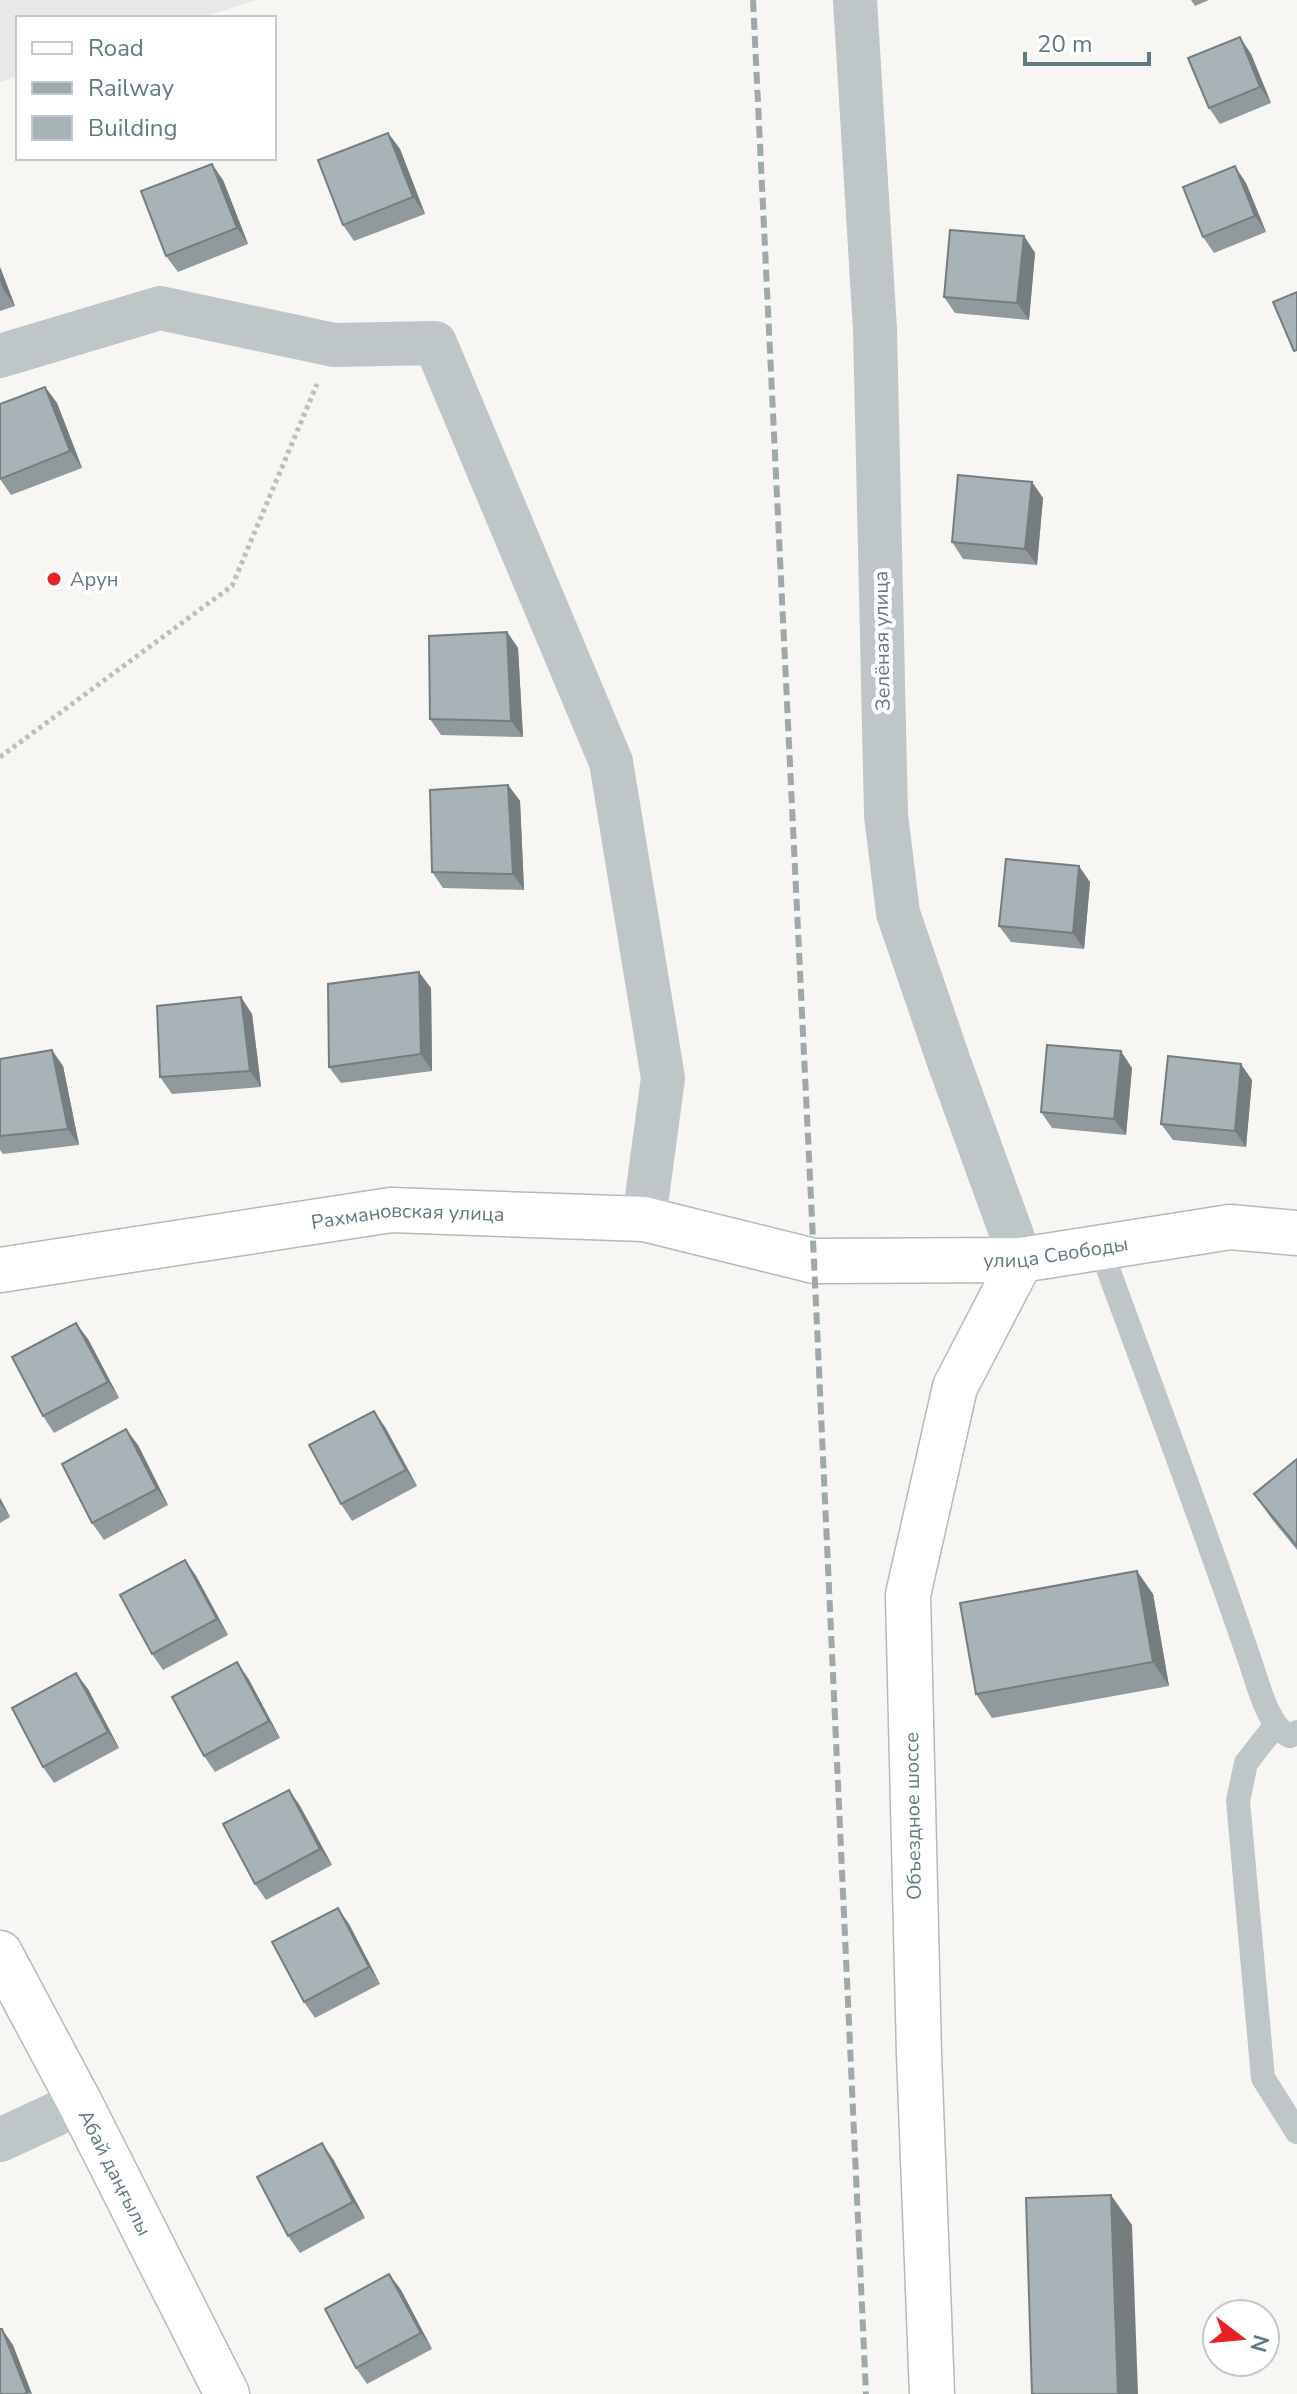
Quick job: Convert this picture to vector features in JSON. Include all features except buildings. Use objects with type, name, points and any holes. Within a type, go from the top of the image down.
[{"type":"street","name":"Зелёная улица","points":[[855,0],[875,330],[886,815],[898,913],[1021,1260]]},
{"type":"street","points":[[0,356],[160,308],[334,345],[435,343],[611,762],[663,1078],[644,1219]]},
{"type":"street","name":"Рахмановская улица","points":[[0,1270],[391,1210],[644,1219],[814,1261]]},
{"type":"street","name":"улица Свободы","points":[[814,1261],[1021,1260],[1230,1227],[1297,1233]]},
{"type":"street","name":"Объездное шоссе","points":[[932,2394],[919,2054],[908,1595],[955,1387],[1021,1260]]},
{"type":"street","name":"Абай даңғылы","points":[[0,1953],[80,2103],[227,2394]]},
{"type":"street","points":[[0,2140],[80,2103]]},
{"type":"lane","points":[[1100,1247],[1286,1729],[1246,1763],[1238,1801],[1263,2078],[1297,2132]]},
{"type":"path","points":[[0,757],[232,586],[334,345]]},
{"type":"shaded area","points":[[0,0],[257,0],[206,16],[16,16],[16,77],[0,82]]},
{"type":"railway","points":[[753,0],[866,2394]]},
{"type":"place","name":"Арун","points":[[54,579]]}]
